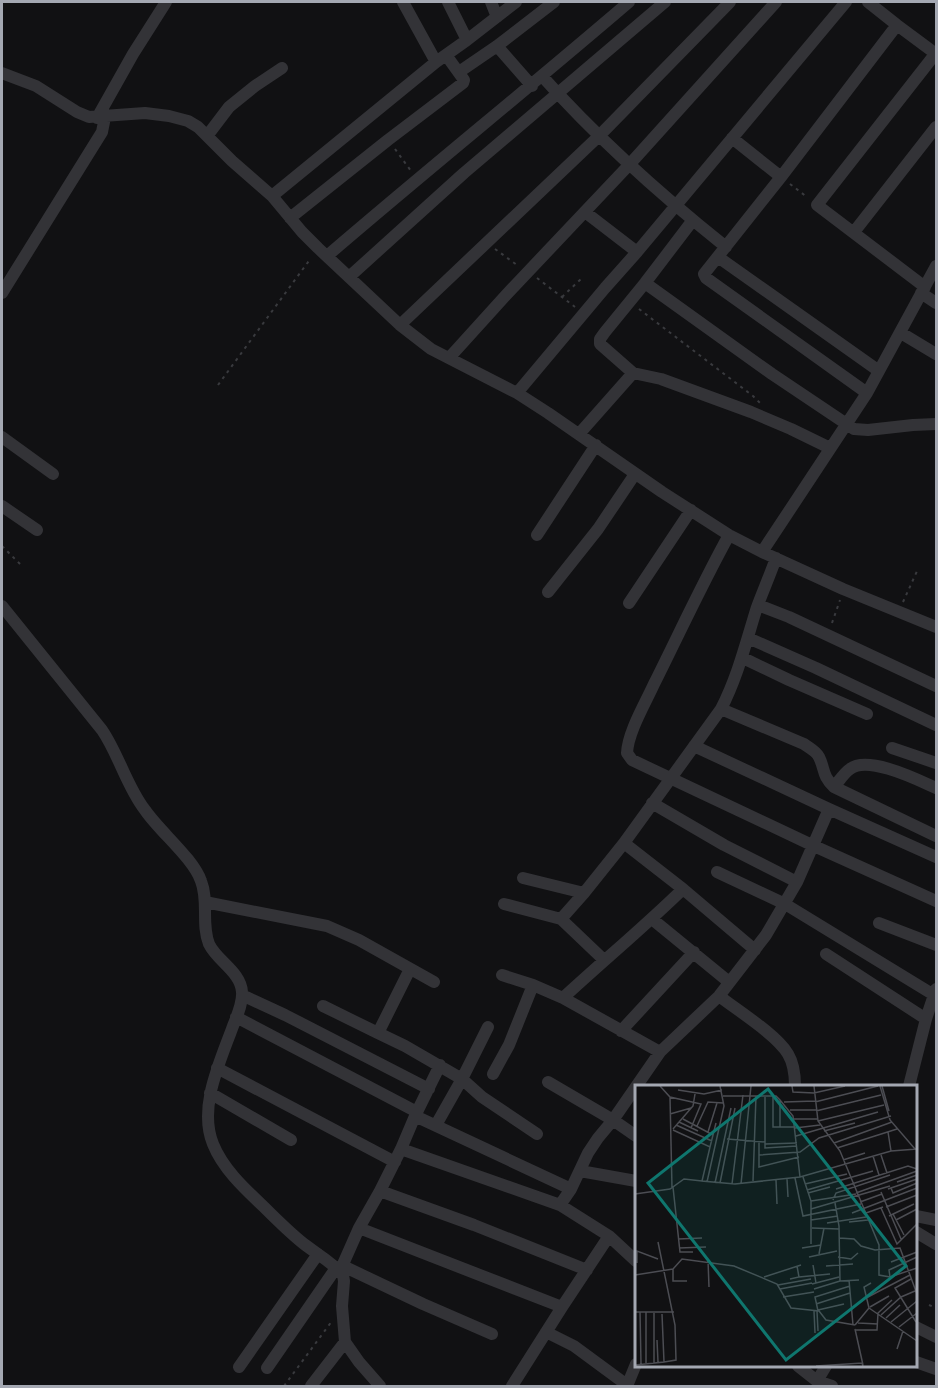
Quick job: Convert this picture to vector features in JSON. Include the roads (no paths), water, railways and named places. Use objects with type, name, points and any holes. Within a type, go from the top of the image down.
[{"type":"street","points":[[2,293],[102,132],[101,117],[133,54],[166,2]]},
{"type":"street","points":[[403,2],[436,62]]},
{"type":"street","points":[[448,2],[467,40]]},
{"type":"street","points":[[491,2],[497,17]]},
{"type":"street","points":[[272,196],[436,62],[516,2]]},
{"type":"street","points":[[459,72],[554,2]]},
{"type":"street","points":[[323,252],[532,86],[629,2]]},
{"type":"street","points":[[349,277],[464,173],[665,2]]},
{"type":"street","points":[[400,326],[599,136],[729,2]]},
{"type":"street","points":[[448,358],[629,165],[776,2]]},
{"type":"street","points":[[516,393],[846,2]]},
{"type":"street","points":[[868,2],[936,54],[817,205],[854,232],[936,303]]},
{"type":"street","points":[[867,393],[704,276],[897,25]]},
{"type":"street","points":[[497,45],[532,86]]},
{"type":"street","points":[[290,218],[463,83],[464,80],[447,55]]},
{"type":"street","points":[[207,136],[229,107],[282,68]]},
{"type":"street","points":[[2,73],[36,86],[83,116],[101,117],[145,113],[188,121],[198,127],[272,196],[323,252],[400,326],[415,337],[448,358],[516,393],[729,536],[843,589],[936,627]]},
{"type":"street","points":[[542,76],[599,136],[693,220],[722,252],[879,371]]},
{"type":"street","points":[[854,232],[936,127]]},
{"type":"street","points":[[732,138],[781,177]]},
{"type":"street","points":[[585,212],[637,252]]},
{"type":"street","points":[[693,220],[606,332],[600,341],[604,348],[633,373],[661,379],[718,399],[792,429],[830,448]]},
{"type":"street","points":[[762,552],[867,393],[936,266]]},
{"type":"street","points":[[645,283],[753,361],[854,429],[864,431],[936,424]]},
{"type":"street","points":[[901,333],[936,354]]},
{"type":"street","points":[[579,434],[633,373]]},
{"type":"street","points":[[2,436],[53,474]]},
{"type":"street","points":[[537,535],[596,445]]},
{"type":"street","points":[[548,592],[598,528],[635,474]]},
{"type":"street","points":[[2,506],[37,530]]},
{"type":"street","points":[[628,603],[691,510]]},
{"type":"street","points":[[729,536],[704,582],[627,743],[627,753],[632,760],[936,901]]},
{"type":"street","points":[[561,919],[624,843],[721,709],[732,689],[758,605],[776,558]]},
{"type":"street","points":[[758,605],[789,617],[936,686]]},
{"type":"street","points":[[2,606],[110,741],[145,810],[197,872],[201,881],[205,902],[206,930],[210,945],[235,975],[241,986],[242,995],[210,1093],[208,1125],[218,1156],[238,1181],[285,1227],[318,1254],[340,1268],[492,1334]]},
{"type":"street","points":[[748,638],[936,725]]},
{"type":"street","points":[[742,658],[867,714]]},
{"type":"street","points":[[721,709],[804,744],[815,751],[819,757],[823,774],[834,787],[936,836]]},
{"type":"street","points":[[694,746],[936,858]]},
{"type":"street","points":[[892,748],[936,763]]},
{"type":"street","points":[[834,787],[851,768],[865,764],[890,770],[936,788]]},
{"type":"street","points":[[652,803],[716,841],[797,882]]},
{"type":"street","points":[[642,1084],[660,1052],[719,996],[766,935],[797,882],[829,809]]},
{"type":"street","points":[[624,843],[683,889],[754,950]]},
{"type":"street","points":[[717,872],[785,904],[935,992],[909,1085]]},
{"type":"street","points":[[523,878],[584,893]]},
{"type":"street","points":[[563,998],[683,889]]},
{"type":"street","points":[[205,902],[327,926],[359,940],[434,982]]},
{"type":"street","points":[[504,904],[561,919],[604,960]]},
{"type":"street","points":[[652,919],[729,982]]},
{"type":"street","points":[[879,923],[936,945]]},
{"type":"street","points":[[621,1031],[694,952]]},
{"type":"street","points":[[826,954],[926,1019]]},
{"type":"street","points":[[378,1033],[410,969]]},
{"type":"street","points":[[502,975],[563,998],[660,1052]]},
{"type":"street","points":[[492,1074],[508,1044],[533,985]]},
{"type":"street","points":[[242,995],[285,1014],[429,1089]]},
{"type":"street","points":[[719,996],[763,1029],[788,1053],[793,1064],[795,1085]]},
{"type":"street","points":[[323,1006],[440,1065],[537,1134]]},
{"type":"street","points":[[236,1017],[436,1125],[571,1189]]},
{"type":"street","points":[[436,1125],[488,1027]]},
{"type":"street","points":[[267,1368],[340,1268],[395,1162],[440,1065]]},
{"type":"street","points":[[217,1068],[395,1162]]},
{"type":"street","points":[[548,1082],[635,1135]]},
{"type":"street","points":[[210,1093],[291,1140]]},
{"type":"street","points":[[560,1205],[598,1138],[635,1093]]},
{"type":"street","points":[[401,1149],[560,1205],[609,1236],[635,1260]]},
{"type":"street","points":[[580,1171],[635,1181]]},
{"type":"street","points":[[380,1191],[587,1270]]},
{"type":"street","points":[[917,1216],[936,1220]]},
{"type":"street","points":[[359,1228],[562,1306]]},
{"type":"street","points":[[917,1233],[936,1244]]},
{"type":"street","points":[[512,1386],[609,1236]]},
{"type":"street","points":[[239,1367],[318,1254]]},
{"type":"street","points":[[340,1268],[344,1281],[342,1306],[345,1342],[380,1386]]},
{"type":"street","points":[[917,1328],[936,1337]]},
{"type":"street","points":[[546,1332],[574,1346],[627,1386],[635,1366]]},
{"type":"street","points":[[311,1386],[345,1342]]},
{"type":"street","points":[[917,1363],[936,1369]]},
{"type":"street","points":[[800,1367],[817,1381],[832,1386]]},
{"type":"street","points":[[817,1381],[825,1367]]}]
